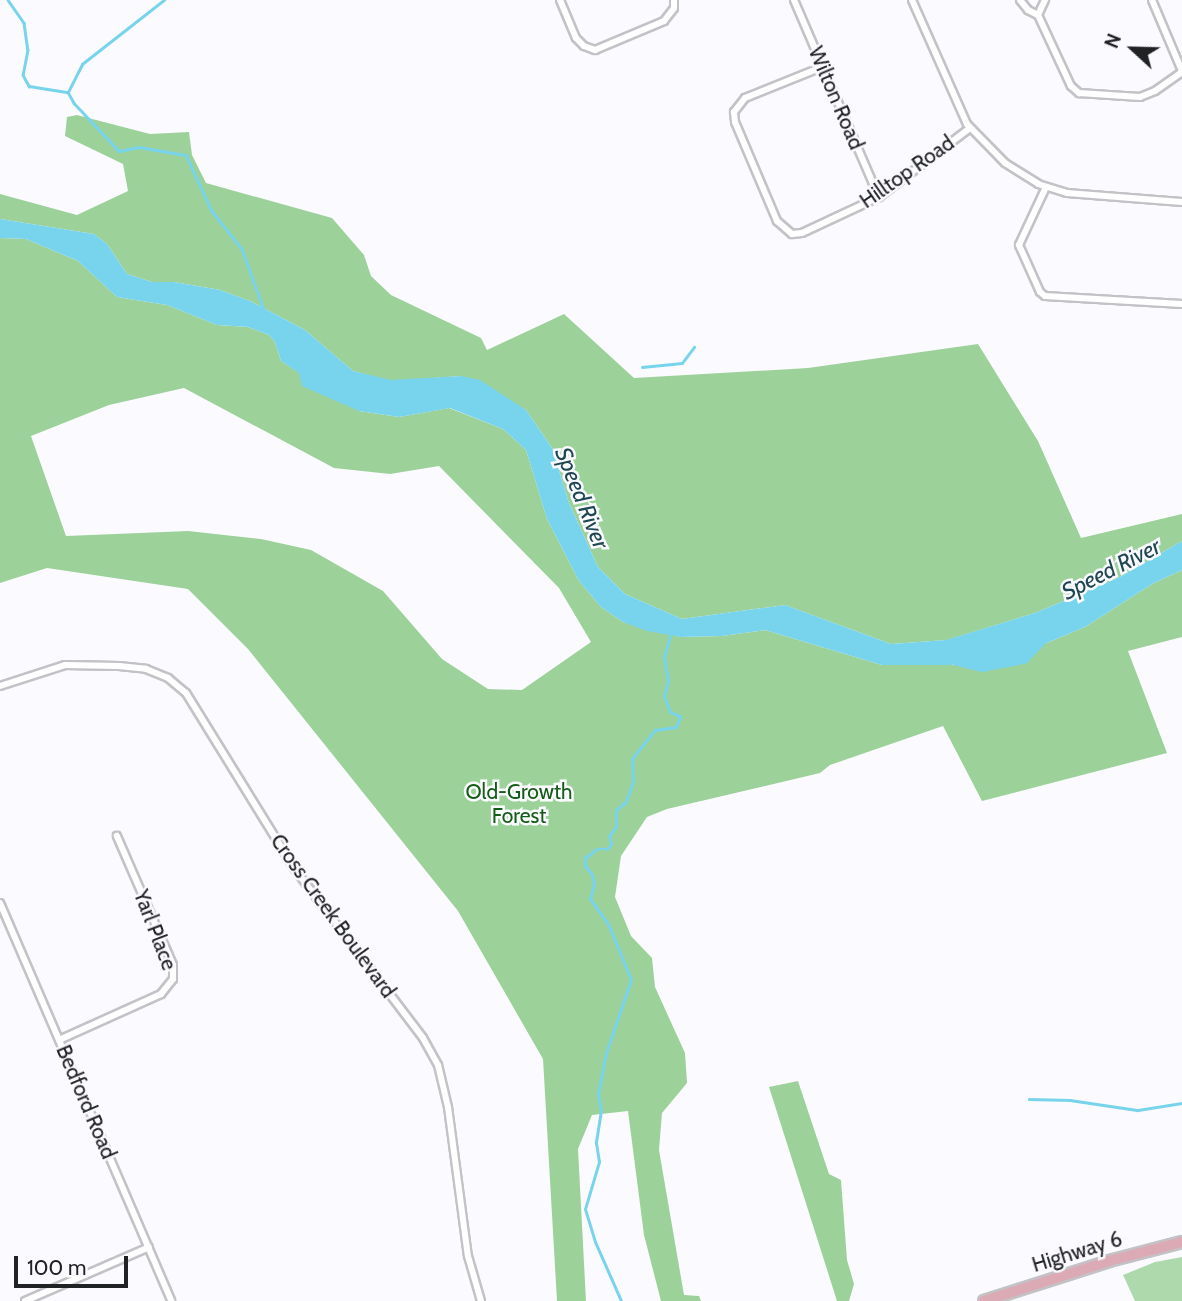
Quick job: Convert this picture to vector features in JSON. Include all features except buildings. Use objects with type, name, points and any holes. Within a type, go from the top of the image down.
[{"type":"main road","name":"Highway 6","points":[[984,1301],[1182,1242]]},
{"type":"street","points":[[560,0],[576,38],[584,46],[595,50],[666,20],[674,8],[674,0]]},
{"type":"street","name":"Wilton Road","points":[[794,0],[879,197]]},
{"type":"street","points":[[912,0],[970,128],[1005,163],[1046,187],[1090,197],[1182,202]]},
{"type":"street","points":[[1020,0],[1028,10],[1038,15],[1070,86],[1079,93],[1140,97],[1155,91],[1182,71],[1152,0]]},
{"type":"street","points":[[1038,15],[1045,0]]},
{"type":"street","name":"Hilltop Road","points":[[822,67],[746,98],[735,108],[735,122],[774,214],[784,230],[796,234],[879,197],[970,128]]},
{"type":"street","points":[[1046,187],[1019,246],[1040,292],[1045,296],[1182,304]]},
{"type":"street","name":"Cross Creek Boulevard","points":[[0,686],[65,665],[119,666],[157,674],[186,693],[294,868],[423,1038],[438,1065],[448,1107],[468,1256],[481,1301]]},
{"type":"street","name":"Yarl Place","points":[[59,1040],[162,994],[173,979],[173,965],[117,836]]},
{"type":"street","name":"Bedford Road","points":[[0,903],[171,1301]]},
{"type":"street","points":[[25,1301],[149,1247]]},
{"type":"green space","points":[[77,115],[150,134],[189,132],[192,155],[206,183],[332,218],[364,255],[371,276],[391,295],[481,338],[487,350],[564,314],[634,378],[808,368],[978,344],[1038,441],[1081,538],[1182,514],[1182,541],[1118,578],[1035,613],[947,640],[891,644],[785,605],[682,619],[625,594],[598,567],[569,503],[552,448],[526,410],[461,376],[391,381],[353,371],[305,330],[250,301],[220,290],[174,282],[152,282],[127,274],[107,244],[94,234],[0,219],[0,194],[77,215],[128,191],[123,164],[65,136],[67,117]]},
{"type":"green space","name":"Old-Growth Forest","points":[[0,238],[26,239],[78,261],[117,297],[167,305],[217,325],[248,327],[269,335],[275,342],[281,361],[359,411],[399,417],[449,408],[503,429],[526,450],[547,519],[579,581],[601,607],[623,622],[681,637],[722,636],[765,630],[882,665],[950,665],[1006,660],[1085,627],[1152,584],[1182,570],[1182,637],[1128,651],[1167,753],[982,801],[943,726],[830,765],[820,773],[667,809],[647,817],[621,856],[615,897],[631,936],[652,958],[655,987],[685,1053],[687,1083],[662,1113],[659,1150],[684,1295],[699,1296],[701,1301],[661,1301],[644,1235],[628,1111],[592,1115],[578,1149],[586,1301],[557,1301],[543,1059],[458,911],[248,649],[188,589],[47,568],[0,583]],"holes":[[[184,388],[334,468],[390,474],[439,466],[559,588],[591,642],[522,690],[488,689],[442,659],[383,591],[311,550],[261,539],[188,531],[66,536],[31,436],[109,405]]]},
{"type":"green space","points":[[798,1081],[829,1174],[841,1180],[847,1260],[854,1284],[849,1301],[837,1301],[769,1087]]},
{"type":"green space","points":[[1182,1257],[1182,1301],[1135,1301],[1123,1275],[1155,1262]]},
{"type":"water","points":[[0,219],[94,234],[107,244],[127,274],[152,282],[174,282],[220,290],[250,301],[305,330],[353,371],[391,380],[461,376],[480,380],[526,410],[552,448],[569,503],[598,567],[625,594],[682,619],[785,605],[891,644],[946,640],[1035,613],[1118,578],[1182,541],[1182,570],[1152,584],[1085,627],[1006,660],[950,665],[882,665],[765,630],[722,636],[681,637],[647,631],[623,622],[601,607],[579,581],[547,519],[526,450],[503,429],[450,408],[399,417],[359,411],[302,386],[299,373],[281,361],[275,342],[269,335],[248,327],[217,325],[167,305],[117,297],[78,261],[26,239],[0,238]]},
{"type":"waterway","points":[[8,0],[24,23],[28,50],[23,75],[29,86],[68,92],[74,103],[119,151],[139,147],[186,155],[212,211],[242,249],[265,313]]},
{"type":"waterway","points":[[68,92],[82,64],[164,0]]},
{"type":"waterway","points":[[642,367],[682,363],[694,347]]},
{"type":"waterway","points":[[621,1301],[595,1242],[585,1209],[599,1162],[596,1142],[601,1112],[598,1094],[606,1053],[631,980],[609,926],[590,899],[594,884],[592,875],[585,866],[585,858],[597,849],[607,849],[611,844],[609,836],[616,827],[616,810],[626,802],[633,782],[632,759],[655,730],[676,727],[680,717],[670,712],[664,696],[668,681],[664,657],[671,632]]},
{"type":"waterway","name":"Speed River","points":[[958,659],[982,665],[1023,657],[1043,636]]},
{"type":"waterway","points":[[1029,1099],[1070,1100],[1138,1110],[1182,1103]]}]
